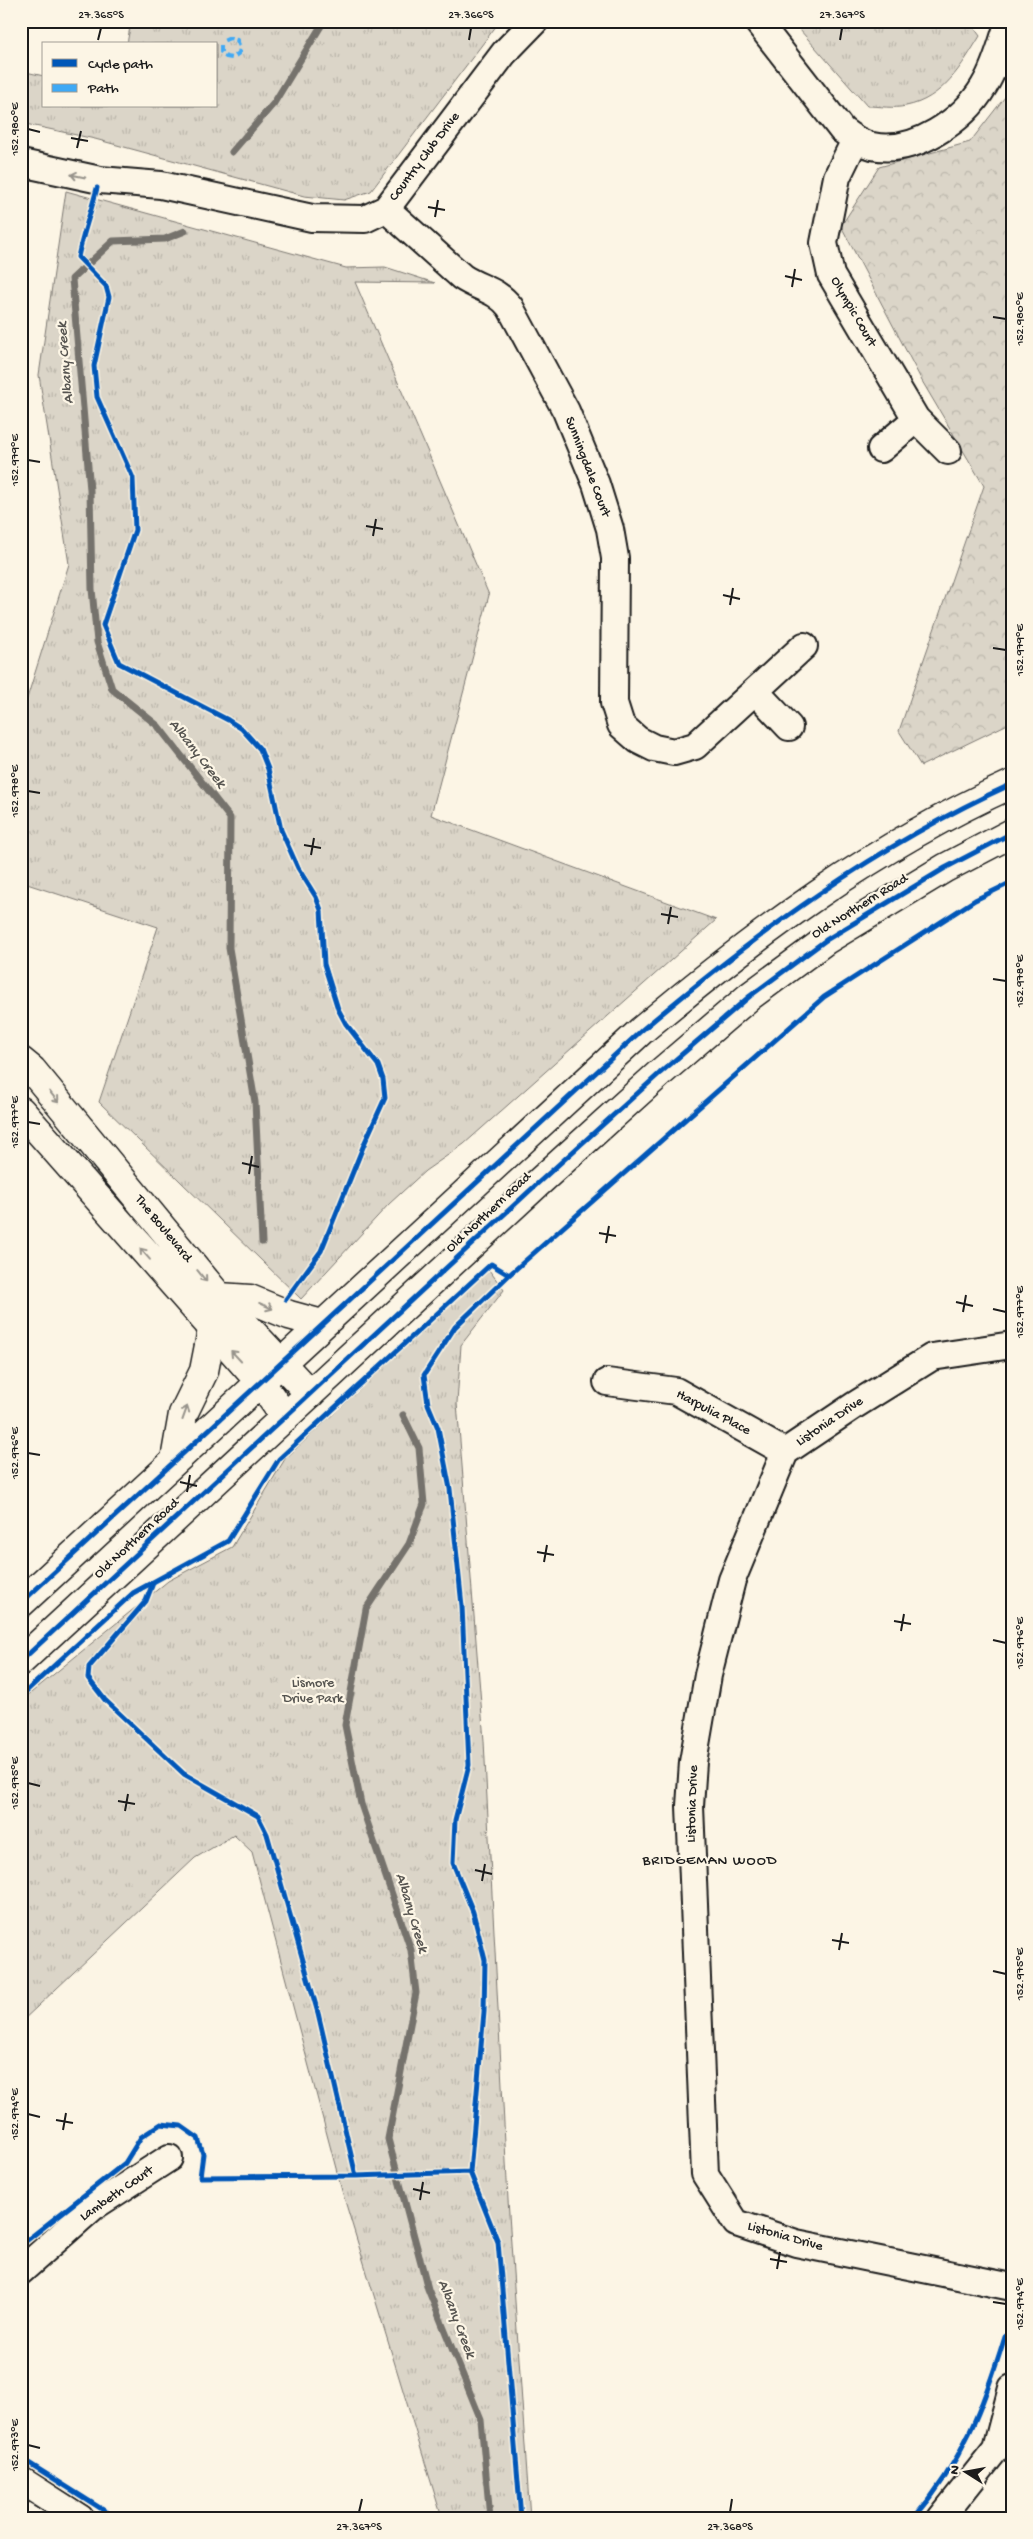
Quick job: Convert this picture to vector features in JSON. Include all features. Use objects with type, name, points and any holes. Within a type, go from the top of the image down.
[{"type":"main road","points":[[21,1603],[642,1030],[704,978],[784,916],[856,869],[916,833],[1012,784]]},
{"type":"main road","name":"Old Northern Road","points":[[21,1661],[653,1080],[750,996],[826,940],[945,868],[1012,833]]},
{"type":"main road","name":"The Boulevard","points":[[21,1061],[32,1070],[219,1297],[310,1394]]},
{"type":"main road","name":"The Boulevard","points":[[21,1111],[212,1330],[260,1382],[285,1417]]},
{"type":"main road","points":[[219,1297],[250,1299],[289,1316],[322,1324]]},
{"type":"main road","points":[[175,1460],[183,1414],[204,1371],[212,1330]]},
{"type":"street","name":"Country Club Drive","points":[[21,163],[100,180],[161,185],[312,218],[365,219],[386,209],[504,53],[535,21]]},
{"type":"street","points":[[757,21],[842,130],[855,140],[880,146],[894,146],[919,140],[944,128],[968,110],[985,85],[1009,21]]},
{"type":"street","name":"Olympic Court","points":[[855,140],[837,177],[824,243],[831,275],[916,419],[948,451]]},
{"type":"street","name":"Country Club Drive","points":[[21,144],[103,162],[161,185]]},
{"type":"street","name":"Sunningdale Court","points":[[386,209],[471,283],[502,296],[510,307],[566,411],[596,484],[610,529],[615,558],[614,703],[621,725],[638,740],[654,748],[674,752],[695,746],[804,646]]},
{"type":"street","points":[[881,449],[916,419]]},
{"type":"street","points":[[755,691],[789,727]]},
{"type":"street","name":"Listonia Drive","points":[[1012,1345],[932,1357],[785,1452],[732,1580],[708,1674],[694,1762],[690,1806],[705,2174],[736,2222],[796,2243],[1012,2287]]},
{"type":"street","name":"Harpulia Place","points":[[607,1382],[676,1391],[785,1452]]},
{"type":"street","name":"Lambeth Court","points":[[21,2271],[93,2208],[168,2158]]},
{"type":"street","points":[[941,2518],[996,2449],[1012,2388]]},
{"type":"street","points":[[21,2480],[80,2518]]},
{"type":"green space","points":[[131,21],[500,21],[371,191],[344,200],[304,196],[95,139],[21,123],[21,71],[42,76],[42,108],[218,108],[218,42],[127,42]]},
{"type":"green space","points":[[792,21],[969,21],[980,36],[950,79],[931,96],[919,102],[901,107],[867,106]]},
{"type":"green space","points":[[1005,97],[1012,107],[1012,722],[921,766],[899,731],[984,486],[922,381],[841,226],[879,167],[970,142]]},
{"type":"green space","points":[[66,191],[346,268],[385,267],[435,283],[355,282],[489,595],[431,815],[716,920],[464,1144],[425,1171],[389,1204],[301,1299],[99,1102],[158,927],[21,882],[21,708],[24,708],[69,564],[39,375]]},
{"type":"green space","name":"Lismore Drive Park","points":[[489,1270],[504,1290],[461,1345],[457,1403],[484,1741],[508,2200],[530,2518],[442,2518],[342,2191],[252,1852],[234,1835],[195,1858],[21,2022],[21,1701],[168,1581],[232,1547],[285,1459]]},
{"type":"waterway","name":"Albany Creek","points":[[232,152],[274,103],[324,21]]},
{"type":"waterway","name":"Albany Creek","points":[[185,231],[165,239],[113,241],[72,279],[90,490],[92,589],[97,642],[112,689],[158,726],[230,818],[229,948],[255,1102],[262,1242]]},
{"type":"waterway","name":"Albany Creek","points":[[403,1415],[419,1448],[424,1504],[409,1544],[366,1609],[345,1725],[361,1804],[411,1950],[416,1993],[388,2139],[428,2289],[481,2420],[490,2518]]},
{"type":"marked path","points":[[221,45],[221,52],[226,57],[232,58],[239,53],[240,47],[237,40],[230,38],[223,41]]},
{"type":"cycle path","points":[[97,188],[78,257],[106,286],[109,297],[94,366],[97,397],[133,478],[135,530],[103,625],[119,663],[228,720],[242,729],[260,749],[268,769],[281,830],[298,868],[316,897],[321,910],[324,964],[338,1009],[346,1024],[378,1065],[383,1079],[385,1098],[321,1251],[286,1299]]},
{"type":"cycle path","points":[[21,1603],[642,1030],[685,994],[818,894],[912,835],[961,808],[1012,784]]},
{"type":"cycle path","points":[[21,1661],[537,1184],[660,1073],[750,996],[826,940],[945,868],[1012,833]]},
{"type":"cycle path","points":[[21,1696],[133,1593],[228,1541],[279,1459],[491,1264],[509,1275],[824,997],[975,900],[1012,882]]},
{"type":"cycle path","points":[[509,1275],[455,1327],[424,1375],[428,1404],[438,1428],[450,1489],[462,1606],[469,1765],[455,1820],[453,1863],[473,1912],[485,1960],[484,2012],[470,2172],[498,2242],[521,2518]]},
{"type":"cycle path","points":[[21,2245],[125,2163],[141,2137],[161,2124],[181,2126],[198,2138],[203,2154],[200,2177],[356,2176],[318,2013],[267,1834],[258,1816],[184,1774],[105,1700],[88,1678],[89,1667],[146,1601],[153,1583]]},
{"type":"cycle path","points":[[356,2176],[470,2172]]},
{"type":"cycle path","points":[[914,2518],[946,2476],[970,2432],[989,2386],[1005,2336]]},
{"type":"cycle path","points":[[21,2458],[116,2518]]},
{"type":"district","name":"BRIDGEMAN WOOD","points":[[710,1861]]}]
